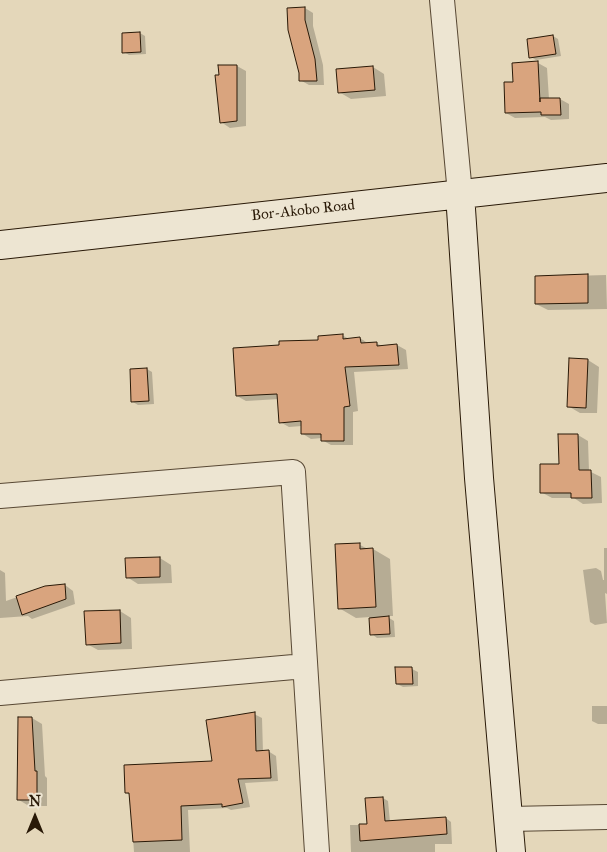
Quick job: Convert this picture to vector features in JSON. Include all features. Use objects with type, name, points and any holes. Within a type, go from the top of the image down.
[{"type":"street","points":[[442,0],[460,194],[480,488],[511,852]]},
{"type":"street","name":"Bor-Akobo Road","points":[[0,245],[607,178]]},
{"type":"street","points":[[0,496],[293,472],[317,852]]},
{"type":"street","points":[[0,693],[305,666]]},
{"type":"street","points":[[509,819],[607,817]]},
{"type":"building","points":[[305,7],[305,20],[315,59],[317,81],[299,81],[299,73],[288,30],[287,8]]},
{"type":"building","points":[[140,32],[141,52],[122,53],[122,33]]},
{"type":"building","points":[[553,35],[556,54],[529,58],[527,39]]},
{"type":"building","points":[[538,61],[540,102],[540,98],[560,98],[561,115],[541,115],[541,112],[505,113],[504,82],[513,82],[512,63]]},
{"type":"building","points":[[218,65],[237,65],[237,121],[220,123],[215,75],[219,75]]},
{"type":"building","points":[[373,66],[375,90],[338,93],[336,69]]},
{"type":"building","points":[[588,274],[588,303],[535,304],[535,276]]},
{"type":"building","points":[[343,334],[343,339],[360,337],[361,343],[377,342],[377,346],[397,344],[399,365],[345,367],[350,406],[344,407],[344,441],[321,441],[321,434],[301,434],[301,421],[279,423],[277,394],[236,396],[233,348],[279,345],[279,341],[318,340],[318,336]]},
{"type":"building","points":[[569,358],[588,359],[586,408],[567,407]]},
{"type":"building","points":[[147,368],[149,401],[131,402],[130,369]]},
{"type":"building","points":[[558,434],[578,434],[579,470],[591,470],[592,498],[571,498],[571,493],[540,493],[540,464],[559,464]]},
{"type":"building","points":[[360,543],[360,549],[373,548],[376,607],[338,609],[335,544]]},
{"type":"building","points":[[160,557],[160,577],[126,578],[125,558]]},
{"type":"building","points":[[65,584],[66,599],[22,615],[16,596],[45,586]]},
{"type":"building","points":[[120,610],[121,643],[86,645],[84,611]]},
{"type":"building","points":[[389,616],[390,634],[370,635],[369,618]]},
{"type":"building","points":[[395,667],[412,667],[413,684],[396,684]]},
{"type":"building","points":[[255,712],[256,751],[269,750],[271,778],[238,779],[243,803],[222,807],[222,804],[181,806],[182,840],[133,842],[129,793],[125,793],[124,765],[212,761],[206,720]]},
{"type":"building","points":[[18,717],[32,717],[35,771],[37,771],[37,800],[17,800]]},
{"type":"building","points":[[383,797],[385,821],[446,817],[447,834],[360,841],[359,824],[367,824],[365,798]]}]
